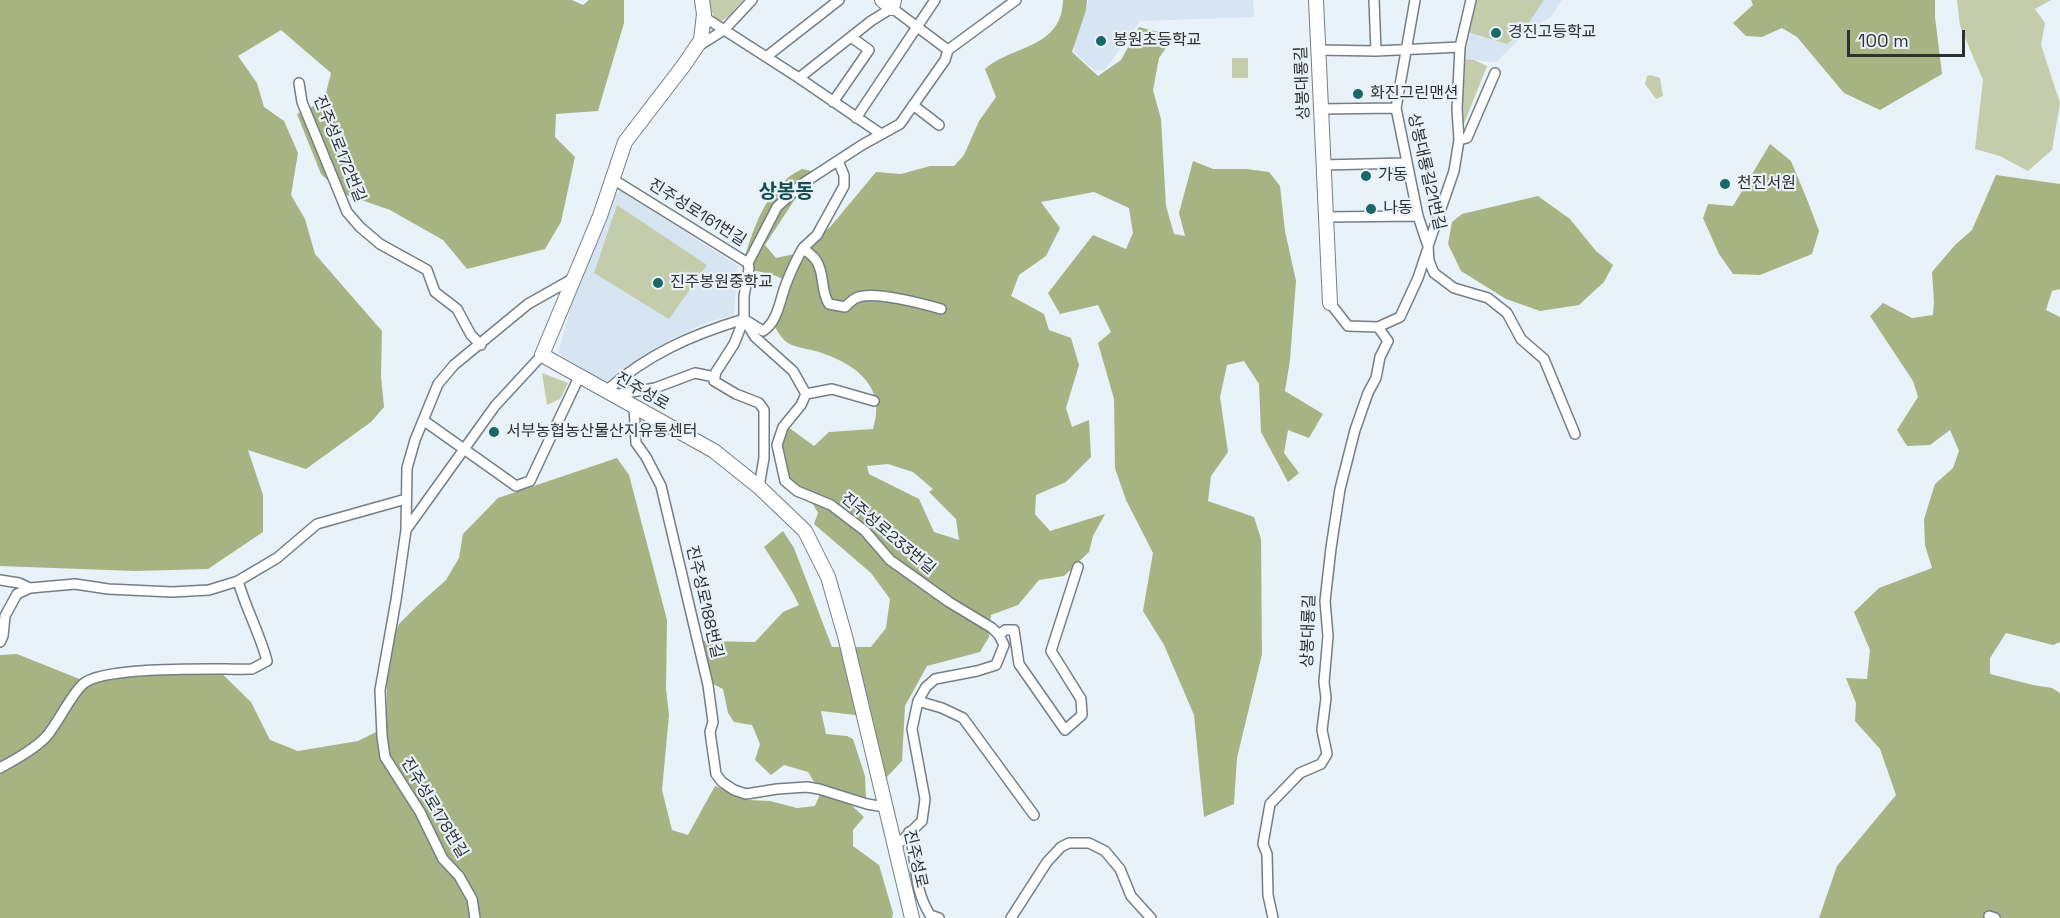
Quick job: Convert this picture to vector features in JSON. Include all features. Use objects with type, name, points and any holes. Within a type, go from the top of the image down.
[{"type":"main road","name":"상봉대룡길","points":[[1316,0],[1324,216],[1330,303]]},
{"type":"main road","points":[[542,355],[600,216],[625,142],[701,40],[703,7]]},
{"type":"main road","name":"진주성로","points":[[542,355],[714,451],[759,488],[805,531],[828,577],[845,636],[912,918]]},
{"type":"street","points":[[696,47],[724,30],[752,0]]},
{"type":"street","points":[[766,57],[839,0]]},
{"type":"street","points":[[856,118],[935,0]]},
{"type":"street","points":[[748,262],[777,207],[802,184],[900,124],[945,60],[948,50],[1016,0]]},
{"type":"street","points":[[1374,0],[1376,51]]},
{"type":"street","points":[[1396,108],[1416,0]]},
{"type":"street","points":[[1378,327],[1400,317],[1418,278],[1454,171],[1459,140],[1457,109],[1460,47],[1471,0]]},
{"type":"street","points":[[799,78],[871,21],[889,3],[948,50]]},
{"type":"street","points":[[703,7],[704,17],[881,134]]},
{"type":"street","points":[[833,102],[869,50],[850,37]]},
{"type":"street","points":[[1318,50],[1376,51],[1460,47]]},
{"type":"street","points":[[1459,140],[1467,138],[1495,73]]},
{"type":"street","name":"진주성로172번길","points":[[299,83],[302,102],[325,163],[347,212],[380,244],[427,270],[435,292],[457,309],[471,335],[481,345]]},
{"type":"street","points":[[913,105],[939,125]]},
{"type":"street","name":"상봉대룡길21번길","points":[[1320,109],[1396,108],[1418,216],[1434,273],[1454,288],[1488,298],[1507,313],[1521,339],[1544,359],[1575,434]]},
{"type":"street","points":[[610,393],[630,370],[702,332],[744,319],[763,331],[769,328],[793,265],[803,248],[817,235],[844,186],[844,176],[838,161]]},
{"type":"street","points":[[1322,165],[1407,163]]},
{"type":"street","name":"진주성로161번길","points":[[611,178],[748,262],[744,319]]},
{"type":"street","points":[[1324,216],[1418,216]]},
{"type":"street","points":[[803,248],[817,261],[823,294],[829,304],[845,306],[857,297],[869,295],[896,298],[941,309]]},
{"type":"street","points":[[481,345],[528,304],[575,278]]},
{"type":"street","name":"상봉대룡길","points":[[1273,918],[1268,895],[1267,854],[1263,844],[1266,819],[1270,804],[1287,785],[1300,773],[1321,764],[1327,754],[1322,730],[1326,698],[1324,682],[1328,636],[1325,601],[1331,548],[1340,489],[1355,430],[1368,393],[1376,378],[1380,357],[1388,341],[1378,327],[1348,326],[1330,303]]},
{"type":"street","points":[[744,319],[734,344],[714,381],[736,394],[759,403],[764,410],[764,458],[759,488]]},
{"type":"street","points":[[744,319],[755,337],[793,371],[806,394],[832,389],[874,401]]},
{"type":"street","name":"진주성로178번길","points":[[475,918],[472,899],[459,876],[443,859],[420,812],[385,757],[380,690],[406,530],[407,468],[438,384],[454,365],[481,345]]},
{"type":"street","name":"진주성로178번길","points":[[406,530],[495,406],[542,355]]},
{"type":"street","points":[[610,393],[666,385],[676,378],[695,373],[715,377]]},
{"type":"street","points":[[423,420],[516,486],[530,481],[580,375]]},
{"type":"street","name":"진주성로233번길","points":[[806,394],[801,405],[783,427],[777,445],[785,481],[797,491],[831,505],[865,531],[890,560],[999,635],[1005,630],[1014,630],[1019,664],[1065,730],[1082,715],[1081,699],[1052,651],[1078,567]]},
{"type":"street","name":"진주성로188번길","points":[[634,406],[636,443],[661,486],[708,685],[713,722],[710,732],[714,771],[722,782],[746,794],[807,787],[885,807]]},
{"type":"street","points":[[0,642],[3,636],[5,616],[17,594],[30,588],[75,584],[108,589],[172,592],[209,590],[238,581],[278,558],[317,525],[406,499]]},
{"type":"street","points":[[0,580],[19,583],[30,588]]},
{"type":"street","points":[[0,768],[27,752],[46,737],[84,683],[110,674],[151,669],[252,669],[267,661],[244,603],[238,581]]},
{"type":"street","points":[[895,847],[922,821],[926,799],[912,729],[918,701],[926,687],[935,679],[996,665],[1004,645],[999,635]]},
{"type":"street","points":[[918,701],[942,708],[963,718],[1034,815]]},
{"type":"street","points":[[909,832],[914,850],[914,873],[921,900],[930,915],[939,918]]},
{"type":"street","points":[[1011,918],[1047,862],[1061,847],[1069,843],[1089,843],[1106,851],[1120,869],[1131,896],[1151,918]]},
{"type":"shaded area","name":"봉원초등학교","points":[[1088,0],[1253,0],[1254,17],[1140,21],[1105,70],[1095,71],[1074,52],[1077,24],[1087,8]]},
{"type":"shaded area","name":"경진고등학교","points":[[1474,0],[1562,0],[1550,18],[1532,27],[1496,62],[1461,59]]},
{"type":"shaded area","name":"진주봉원중학교","points":[[622,191],[738,266],[734,315],[705,323],[670,340],[605,382],[558,353],[573,300],[611,195]]},
{"type":"green space","points":[[0,0],[572,0],[583,5],[589,0],[624,0],[624,23],[598,111],[556,114],[555,137],[575,157],[561,222],[545,249],[467,269],[443,240],[390,210],[341,193],[321,174],[297,114],[324,101],[331,73],[281,30],[238,56],[257,83],[264,107],[284,121],[298,153],[291,195],[305,219],[315,254],[382,331],[381,377],[384,407],[371,422],[306,469],[248,450],[263,495],[263,532],[208,569],[135,571],[0,566]]},
{"type":"green space","points":[[709,0],[743,0],[727,17],[719,21],[715,18]]},
{"type":"green space","points":[[1063,0],[1087,0],[1086,10],[1072,52],[1098,76],[1121,60],[1139,27],[1174,36],[1159,58],[1153,90],[1161,119],[1166,206],[1174,234],[1185,236],[1179,213],[1193,161],[1213,169],[1269,172],[1280,186],[1285,231],[1296,281],[1290,360],[1285,391],[1323,414],[1309,438],[1288,430],[1284,453],[1299,473],[1288,482],[1261,432],[1259,384],[1244,361],[1227,365],[1220,397],[1228,452],[1211,476],[1208,501],[1254,517],[1261,539],[1262,654],[1237,758],[1234,804],[1204,817],[1194,715],[1164,645],[1143,611],[1153,553],[1126,500],[1115,468],[1114,399],[1098,343],[1111,332],[1098,305],[1060,314],[1048,293],[1093,235],[1126,249],[1133,233],[1129,208],[1094,192],[1041,202],[1060,228],[1046,256],[1019,275],[1011,296],[1044,314],[1049,330],[1071,338],[1079,365],[1066,408],[1072,427],[1089,420],[1091,457],[1066,482],[1036,495],[1035,514],[1050,531],[1105,514],[1093,536],[1089,552],[1064,576],[1039,580],[1018,605],[991,615],[989,637],[980,652],[927,666],[905,706],[902,761],[885,779],[863,716],[821,711],[826,734],[847,736],[853,739],[865,776],[866,799],[816,785],[808,772],[784,765],[771,775],[755,760],[760,744],[752,725],[734,722],[728,713],[723,689],[711,683],[702,641],[755,642],[783,612],[799,605],[764,547],[783,531],[794,548],[832,647],[871,647],[886,628],[890,599],[871,573],[814,524],[818,513],[805,490],[783,475],[774,439],[784,424],[814,446],[829,432],[873,429],[876,401],[865,379],[845,363],[819,352],[791,345],[776,329],[771,320],[788,283],[772,275],[742,267],[762,211],[779,186],[789,177],[802,169],[817,172],[816,182],[797,196],[765,245],[776,258],[803,252],[831,226],[876,172],[901,174],[930,166],[954,166],[964,155],[979,121],[996,97],[985,69],[996,61],[1045,37],[1054,28],[1060,16]],"holes":[[[888,464],[913,472],[933,489],[929,492],[956,519],[959,540],[934,532],[919,499],[869,474],[867,466]]]},
{"type":"green space","points":[[1476,0],[1544,0],[1524,30],[1507,44],[1468,32]]},
{"type":"green space","points":[[1751,0],[1935,0],[1942,74],[1880,110],[1844,93],[1797,37],[1782,28],[1762,37],[1746,36],[1733,23],[1753,5]]},
{"type":"green space","points":[[1957,0],[2051,0],[2035,9],[2045,23],[2041,45],[2060,103],[2052,150],[2028,171],[2000,156],[1975,149],[1983,80],[1960,26]]},
{"type":"green space","points":[[1232,58],[1248,58],[1248,78],[1232,78]]},
{"type":"green space","points":[[1461,59],[1474,60],[1487,66],[1463,126]]},
{"type":"green space","points":[[1647,76],[1660,78],[1663,96],[1656,99],[1645,84]]},
{"type":"green space","points":[[1770,144],[1791,161],[1819,231],[1812,254],[1760,275],[1733,274],[1719,254],[1703,218],[1708,204],[1733,206]]},
{"type":"green space","points":[[1996,175],[2060,184],[2060,289],[2052,291],[2046,310],[2060,317],[2060,642],[2053,645],[2006,633],[1990,658],[1990,674],[2052,688],[2060,693],[2060,918],[1819,918],[1837,866],[1896,795],[1880,749],[1855,721],[1856,703],[1846,678],[1867,679],[1870,650],[1854,612],[1879,588],[1932,568],[1925,545],[1924,519],[1935,484],[1953,468],[1959,451],[1950,430],[1930,445],[1907,446],[1897,430],[1918,397],[1913,381],[1870,316],[1883,303],[1912,318],[1933,315],[1932,272],[1955,245],[1972,230]]},
{"type":"green space","points":[[1538,196],[1570,219],[1596,251],[1613,265],[1604,282],[1579,305],[1540,311],[1506,299],[1461,271],[1448,244],[1452,222],[1462,214]]},
{"type":"green space","points":[[617,205],[707,265],[669,319],[594,273]]},
{"type":"green space","points":[[542,373],[568,383],[560,399],[547,405]]},
{"type":"green space","points":[[617,458],[629,475],[667,620],[666,689],[669,715],[662,790],[672,830],[688,835],[715,786],[748,800],[770,801],[797,808],[815,806],[820,794],[848,802],[864,817],[853,830],[853,846],[879,865],[893,913],[892,918],[0,918],[0,655],[17,654],[82,680],[128,666],[211,663],[251,702],[270,740],[298,751],[358,741],[386,727],[387,673],[391,643],[399,624],[446,580],[459,558],[463,534],[498,498]]},
{"type":"place","name":"경진고등학교","points":[[1496,33]]},
{"type":"place","name":"봉원초등학교","points":[[1101,41]]},
{"type":"place","name":"화진그린맨션","points":[[1358,94]]},
{"type":"place","name":"가동","points":[[1366,176]]},
{"type":"place","name":"천진서원","points":[[1725,184]]},
{"type":"place","name":"나동","points":[[1371,209]]},
{"type":"place","name":"진주봉원중학교","points":[[658,283]]},
{"type":"place","name":"서부농협농산물산지유통센터","points":[[494,432]]},
{"type":"district","name":"상봉동","points":[[786,193]]}]
